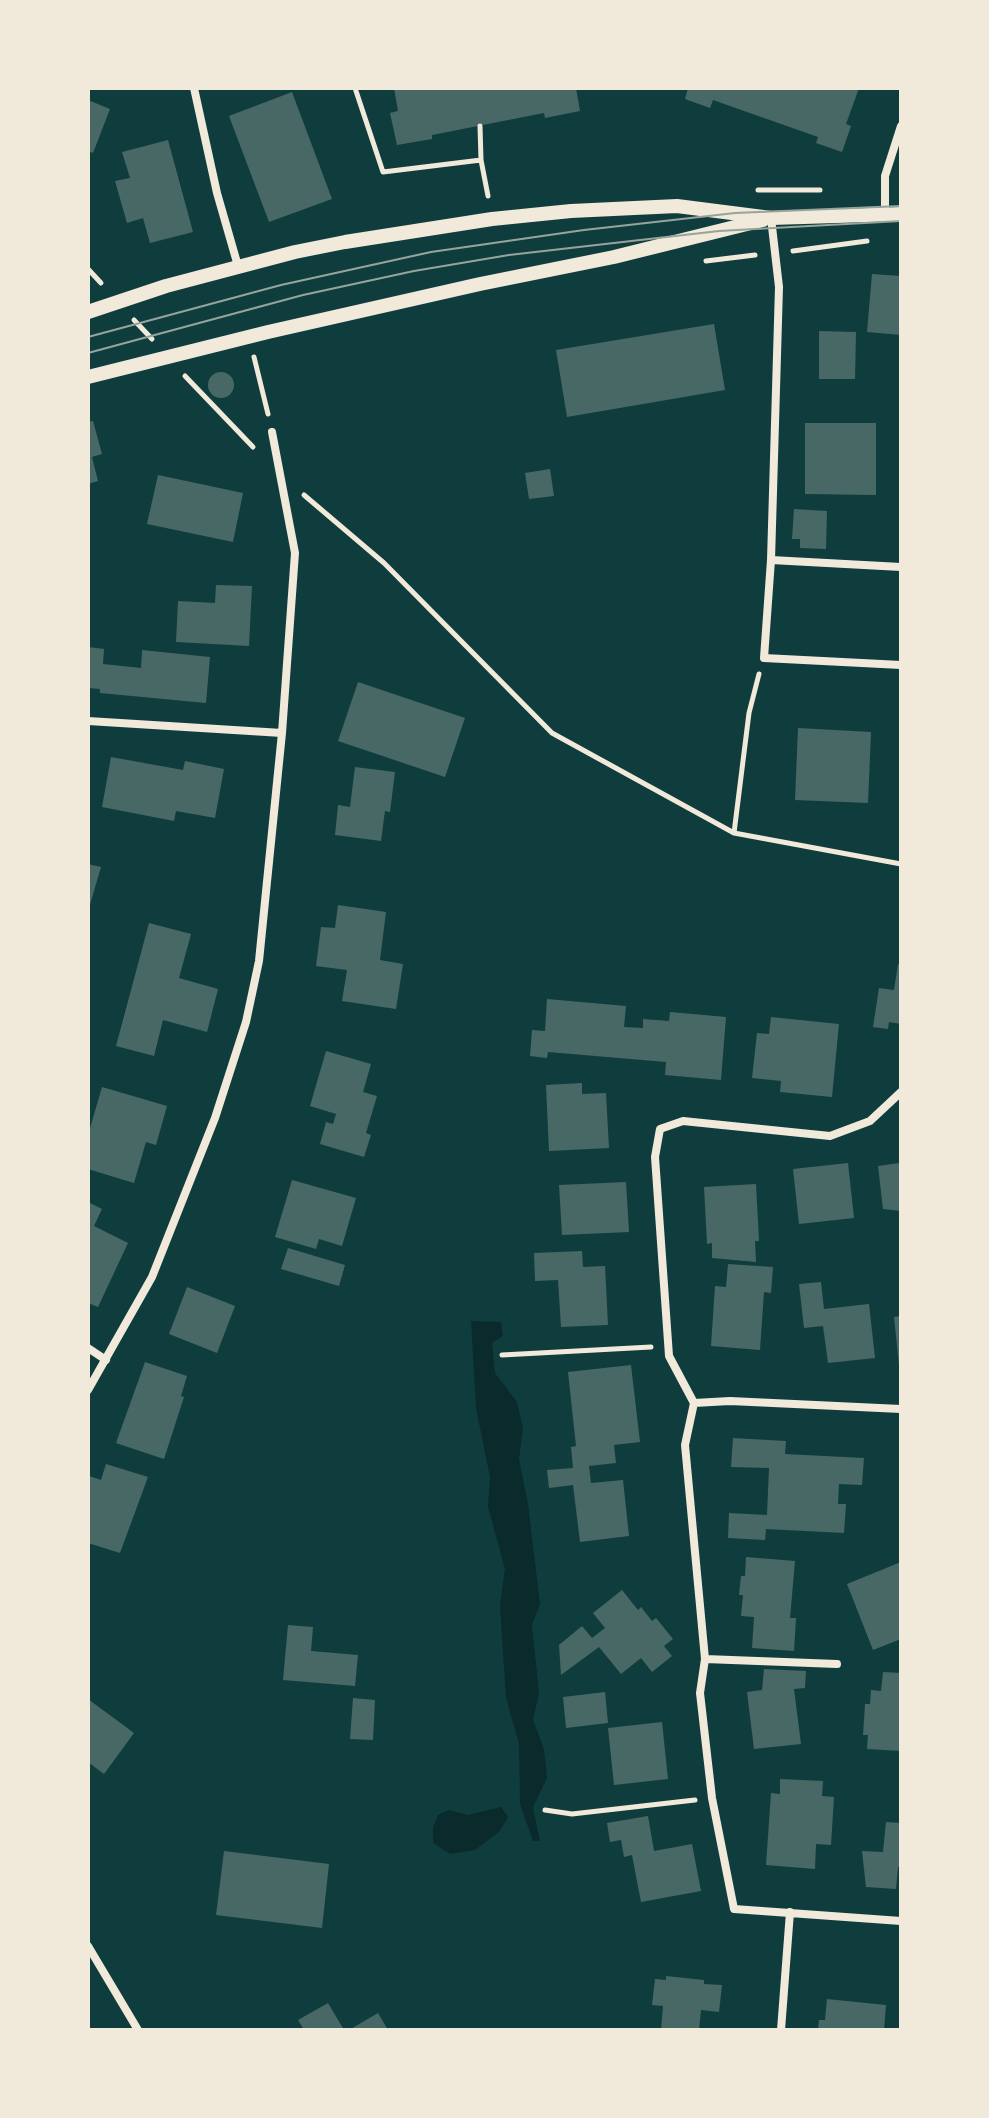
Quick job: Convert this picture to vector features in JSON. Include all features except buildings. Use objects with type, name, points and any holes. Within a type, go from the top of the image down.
[{"type":"street","points":[[194,88],[217,193],[238,266]]},
{"type":"street","points":[[885,214],[885,176],[901,126]]},
{"type":"street","points":[[88,312],[238,266],[345,242],[448,224],[571,211],[677,206],[771,218],[901,214]]},
{"type":"street","points":[[88,377],[268,332],[614,257],[771,218]]},
{"type":"street","points":[[771,218],[779,287],[771,560],[764,658],[901,665]]},
{"type":"street","points":[[88,1390],[152,1277],[215,1118],[246,1022],[259,961],[282,733],[295,553],[272,432]]},
{"type":"street","points":[[771,560],[901,567]]},
{"type":"street","points":[[88,721],[282,733]]},
{"type":"street","points":[[901,1092],[870,1121],[830,1136],[683,1121],[660,1129],[655,1157],[669,1356],[694,1403],[685,1445],[705,1659],[700,1693],[712,1798],[734,1909],[901,1921]]},
{"type":"street","points":[[88,1348],[106,1360]]},
{"type":"street","points":[[694,1403],[730,1401],[901,1409]]},
{"type":"street","points":[[705,1659],[837,1664]]},
{"type":"street","points":[[781,2030],[790,1912]]},
{"type":"street","points":[[88,1946],[138,2030]]},
{"type":"path","points":[[355,88],[383,172],[481,160]]},
{"type":"path","points":[[480,126],[481,160],[489,203]]},
{"type":"path","points":[[796,250],[875,240]]},
{"type":"path","points":[[88,269],[106,288]]},
{"type":"path","points":[[131,316],[152,340]]},
{"type":"path","points":[[253,352],[272,432]]},
{"type":"path","points":[[179,370],[281,475],[384,563],[552,733],[734,833],[901,864]]},
{"type":"path","points":[[734,833],[749,713],[764,658]]},
{"type":"path","points":[[502,1355],[668,1346]]},
{"type":"path","points":[[545,1810],[572,1814],[712,1798]]},
{"type":"water","points":[[471,1321],[501,1322],[503,1336],[492,1343],[495,1373],[517,1402],[523,1428],[519,1459],[528,1504],[540,1604],[532,1625],[539,1693],[533,1720],[544,1749],[547,1778],[533,1807],[540,1841],[533,1841],[520,1804],[519,1744],[506,1698],[500,1605],[505,1569],[488,1507],[490,1477],[476,1408]]},
{"type":"water","points":[[501,1807],[508,1817],[500,1831],[475,1850],[450,1854],[433,1843],[433,1827],[438,1815],[449,1810],[468,1815]]},
{"type":"tram line","points":[[88,337],[281,285],[431,252],[735,213],[901,206]]},
{"type":"tram line","points":[[88,353],[303,295],[414,271],[509,255],[719,231],[901,221]]}]
